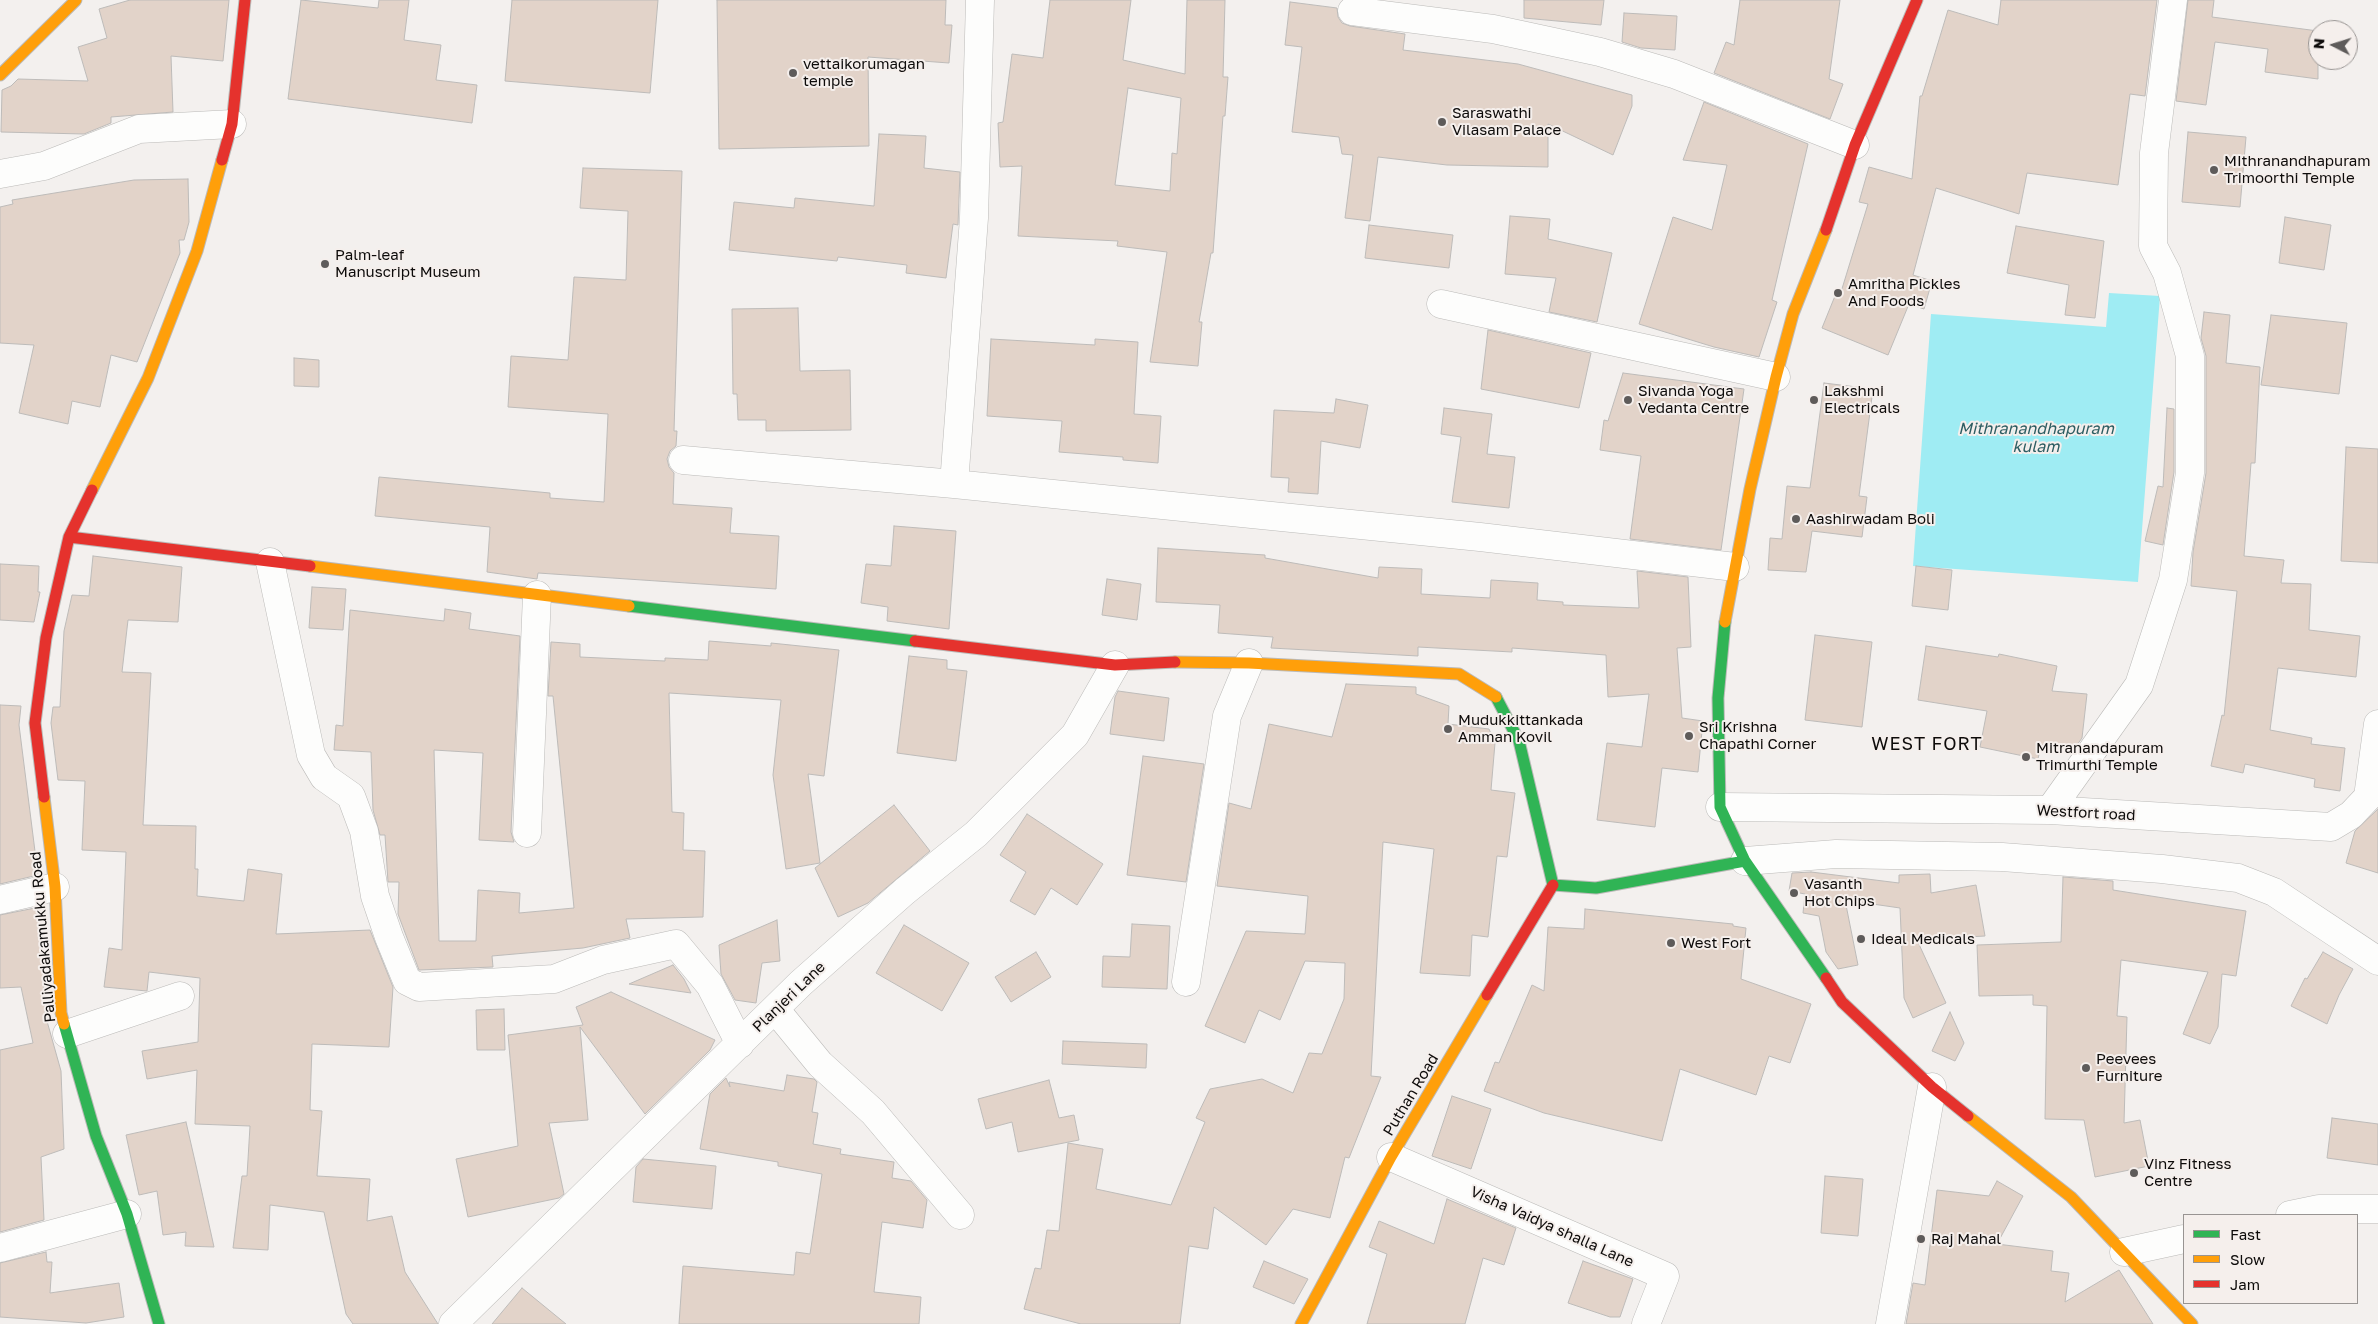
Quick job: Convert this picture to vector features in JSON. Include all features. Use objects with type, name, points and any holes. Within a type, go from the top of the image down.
[{"type":"street","points":[[0,75],[76,0]]},
{"type":"street","name":"Palliyadakamukku Road","points":[[159,1324],[126,1214],[96,1136],[61,1013],[55,887],[35,723],[46,638],[69,538],[148,378],[197,251],[232,124],[245,0]]},
{"type":"street","points":[[954,484],[974,218],[980,0]]},
{"type":"street","points":[[1917,0],[1855,146],[1828,224],[1793,314],[1776,377],[1750,489],[1724,624],[1718,698],[1720,807],[1745,861],[1842,1002],[1932,1087],[2071,1198],[2192,1324]]},
{"type":"street","points":[[2050,810],[2139,685],[2173,580],[2190,473],[2190,356],[2167,273],[2153,246],[2154,153],[2173,0]]},
{"type":"street","points":[[1352,12],[1493,29],[1600,52],[1674,74],[1855,146]]},
{"type":"street","points":[[0,174],[44,166],[139,129],[232,124]]},
{"type":"street","points":[[1441,304],[1776,377]]},
{"type":"street","points":[[683,460],[954,484],[1480,536],[1736,567]]},
{"type":"street","points":[[69,538],[1115,665],[1162,662],[1248,662],[1459,674],[1497,698],[1518,741],[1552,885],[1596,888],[1745,861],[1836,854],[2002,858],[2162,869],[2238,878],[2274,892],[2378,961]]},
{"type":"street","points":[[270,562],[311,755],[324,777],[351,796],[364,831],[375,896],[407,981],[418,987],[554,980],[603,960],[676,944],[710,985],[740,1044]]},
{"type":"street","points":[[527,833],[536,594]]},
{"type":"street","points":[[1186,982],[1227,716],[1248,662]]},
{"type":"street","name":"Planjeri Lane","points":[[453,1324],[775,1009],[905,890],[976,834],[1076,735],[1115,665]]},
{"type":"street","name":"Westfort road","points":[[1720,807],[2050,810],[2331,827],[2351,815],[2368,797],[2378,724]]},
{"type":"street","name":"Puthan Road","points":[[1301,1324],[1391,1157],[1552,885]]},
{"type":"street","points":[[0,900],[55,887]]},
{"type":"street","points":[[66,1034],[180,996]]},
{"type":"street","points":[[775,1009],[820,1064],[873,1112],[960,1215]]},
{"type":"street","points":[[1890,1324],[1932,1087]]},
{"type":"street","name":"Visha Vaidya shalla Lane","points":[[1391,1157],[1665,1276],[1646,1324]]},
{"type":"street","points":[[2295,1214],[2319,1209],[2378,1209]]},
{"type":"street","points":[[0,1248],[126,1214]]},
{"type":"street","points":[[2124,1252],[2183,1239]]},
{"type":"water","name":"Mithranandhapuram kulam","points":[[2109,293],[2160,296],[2138,582],[1913,566],[1931,314],[2106,327]]},
{"type":"building","points":[[130,0],[229,0],[223,61],[171,56],[173,112],[111,117],[111,123],[84,134],[1,132],[2,90],[11,86],[18,79],[88,81],[78,47],[107,38],[99,9]]},
{"type":"building","points":[[301,0],[378,8],[379,0],[409,0],[404,40],[441,45],[436,80],[477,85],[472,123],[288,99]]},
{"type":"building","points":[[512,0],[658,0],[650,93],[505,81]]},
{"type":"building","name":"vettaikorumagan temple","points":[[717,0],[946,0],[945,25],[952,25],[949,63],[868,57],[869,146],[719,149]]},
{"type":"building","points":[[1050,0],[1131,0],[1123,60],[1185,74],[1187,0],[1225,0],[1223,77],[1228,77],[1225,116],[1223,116],[1213,253],[1211,253],[1199,322],[1202,322],[1198,366],[1150,362],[1167,252],[1117,246],[1118,241],[1018,236],[1022,166],[1000,167],[998,123],[1003,122],[1012,54],[1043,58]],"holes":[[[1128,88],[1181,98],[1177,154],[1172,153],[1170,191],[1115,185]]]},
{"type":"building","points":[[1524,0],[1604,0],[1601,25],[1524,18]]},
{"type":"building","points":[[1740,0],[1840,0],[1829,79],[1843,84],[1830,119],[1714,73],[1726,42],[1734,45]]},
{"type":"building","points":[[2001,0],[2157,0],[2145,96],[2130,94],[2118,185],[2027,173],[2019,214],[1936,188],[1913,275],[1932,281],[1924,309],[1909,304],[1888,355],[1822,328],[1837,291],[1841,292],[1868,204],[1859,202],[1869,167],[1912,179],[1920,96],[1922,96],[1948,10],[1998,25]]},
{"type":"building","points":[[2188,0],[2214,0],[2212,17],[2308,30],[2308,70],[2318,70],[2318,79],[2265,72],[2268,49],[2215,42],[2206,105],[2176,101]]},
{"type":"building","name":"Saraswathi Vilasam Palace","points":[[1290,2],[1337,8],[1338,17],[1342,23],[1350,26],[1405,34],[1403,50],[1518,64],[1632,95],[1632,106],[1613,155],[1548,124],[1548,167],[1447,165],[1378,157],[1370,221],[1345,218],[1353,155],[1342,154],[1339,137],[1292,132],[1302,47],[1285,45]]},
{"type":"building","points":[[1624,13],[1677,16],[1675,50],[1641,48],[1622,42]]},
{"type":"building","points":[[1704,102],[1808,144],[1772,300],[1777,302],[1759,357],[1714,347],[1639,324],[1673,217],[1712,230],[1727,165],[1683,160]]},
{"type":"building","name":"MIthranandhapuram Trimoorthi Temple","points":[[2188,132],[2246,137],[2240,207],[2182,202]]},
{"type":"building","points":[[879,134],[926,136],[924,168],[960,172],[958,225],[953,224],[946,278],[906,273],[907,265],[838,257],[837,261],[729,250],[734,202],[794,208],[795,198],[874,206]]},
{"type":"building","points":[[583,168],[682,171],[674,431],[677,431],[676,446],[670,451],[667,459],[669,467],[674,473],[673,504],[732,508],[730,533],[779,536],[776,589],[538,573],[537,579],[487,572],[490,527],[375,516],[379,477],[550,493],[550,498],[604,502],[608,414],[508,407],[511,356],[568,360],[574,277],[626,280],[628,211],[580,208]]},
{"type":"building","points":[[188,179],[189,222],[184,240],[179,240],[180,253],[137,362],[111,355],[100,407],[72,401],[68,424],[19,413],[34,345],[0,343],[0,207],[13,204],[12,200],[134,180]]},
{"type":"building","points":[[1510,216],[1550,219],[1548,239],[1612,253],[1597,322],[1549,312],[1556,278],[1505,274]]},
{"type":"building","points":[[2285,217],[2331,225],[2324,270],[2279,263]]},
{"type":"building","points":[[1369,225],[1453,235],[1449,268],[1365,258]]},
{"type":"building","points":[[2016,226],[2104,241],[2095,318],[2065,315],[2069,285],[2007,273]]},
{"type":"building","points":[[798,308],[800,371],[850,370],[851,430],[766,431],[766,420],[738,420],[737,394],[733,394],[732,309]]},
{"type":"building","points":[[2204,312],[2230,315],[2226,363],[2260,367],[2255,463],[2251,463],[2244,556],[2284,560],[2281,583],[2311,584],[2309,630],[2360,636],[2356,677],[2278,668],[2270,730],[2312,738],[2311,744],[2345,748],[2340,791],[2314,787],[2315,779],[2245,764],[2243,773],[2211,766],[2222,715],[2224,716],[2237,591],[2191,586],[2193,552],[2206,473],[2206,356],[2201,338]]},
{"type":"building","points":[[2271,315],[2347,323],[2339,394],[2261,385]]},
{"type":"building","points":[[1488,330],[1591,353],[1579,408],[1481,389]]},
{"type":"building","points":[[991,339],[1095,345],[1095,339],[1138,342],[1134,414],[1161,416],[1158,463],[1123,460],[1123,457],[1059,452],[1062,421],[987,416]]},
{"type":"building","points":[[294,358],[319,360],[319,387],[294,386]]},
{"type":"building","points":[[1623,373],[1744,389],[1721,550],[1630,539],[1641,456],[1600,450],[1604,420],[1608,421]]},
{"type":"building","points":[[1824,383],[1873,389],[1859,496],[1867,497],[1862,537],[1812,531],[1806,572],[1768,570],[1770,538],[1782,539],[1787,486],[1810,488]]},
{"type":"building","points":[[1336,399],[1368,405],[1360,448],[1321,441],[1318,494],[1288,492],[1289,478],[1271,477],[1274,410],[1334,413]]},
{"type":"building","points":[[1444,408],[1492,414],[1487,454],[1515,457],[1509,508],[1452,502],[1461,437],[1441,434]]},
{"type":"building","points":[[2167,408],[2174,409],[2174,472],[2163,545],[2145,541],[2158,486],[2163,487]]},
{"type":"building","points":[[2346,447],[2378,449],[2378,563],[2341,561]]},
{"type":"building","points":[[894,526],[956,531],[949,629],[887,621],[888,607],[861,603],[866,564],[891,566]]},
{"type":"building","points":[[1158,548],[1265,555],[1265,558],[1378,578],[1379,567],[1422,569],[1421,594],[1490,598],[1491,580],[1538,583],[1537,600],[1563,602],[1563,605],[1639,608],[1637,571],[1688,577],[1691,647],[1677,648],[1682,718],[1703,721],[1698,772],[1662,768],[1655,827],[1597,820],[1607,743],[1642,747],[1649,694],[1608,697],[1606,655],[1512,648],[1512,652],[1418,647],[1418,656],[1271,648],[1273,637],[1218,633],[1220,605],[1156,602]]},
{"type":"building","points":[[93,556],[182,567],[178,622],[128,620],[122,672],[151,673],[143,825],[196,826],[195,869],[198,869],[197,896],[244,901],[248,869],[282,874],[276,934],[370,930],[393,987],[389,1047],[312,1044],[310,1110],[322,1111],[317,1176],[370,1179],[367,1221],[392,1216],[405,1272],[438,1324],[353,1324],[346,1314],[324,1212],[270,1205],[268,1250],[233,1248],[242,1176],[247,1176],[250,1126],[195,1124],[197,1070],[147,1079],[142,1051],[198,1042],[200,978],[149,972],[147,991],[104,987],[109,948],[122,950],[126,852],[82,850],[85,781],[58,780],[51,723],[53,707],[60,707],[64,631],[72,595],[89,596]]},
{"type":"building","points":[[0,564],[39,566],[38,592],[40,592],[34,622],[0,620]]},
{"type":"building","points":[[1916,566],[1952,570],[1948,610],[1912,606]]},
{"type":"building","points":[[1107,579],[1141,584],[1137,620],[1102,615]]},
{"type":"building","points":[[312,587],[346,589],[343,630],[309,628]]},
{"type":"building","points":[[445,609],[471,613],[469,629],[520,636],[511,832],[514,842],[479,840],[483,753],[434,750],[439,941],[476,941],[478,890],[520,893],[519,913],[574,908],[553,696],[548,696],[551,642],[580,644],[580,657],[665,661],[665,658],[708,660],[709,641],[771,646],[771,643],[839,650],[824,776],[808,774],[820,863],[786,869],[773,775],[781,700],[669,693],[672,812],[684,813],[683,850],[705,851],[703,917],[626,919],[630,938],[583,948],[492,956],[493,967],[419,970],[398,914],[399,882],[388,882],[385,835],[380,835],[373,810],[371,752],[334,750],[336,725],[343,726],[350,610],[444,621]]},
{"type":"building","points":[[1815,635],[1872,642],[1862,727],[1805,720]]},
{"type":"building","points":[[1926,646],[1998,657],[1999,654],[2057,666],[2052,691],[2087,694],[2082,738],[2074,749],[2041,745],[2038,759],[1980,747],[1987,711],[1918,700]]},
{"type":"building","points":[[909,656],[947,660],[947,669],[967,671],[956,761],[897,753]]},
{"type":"building","points":[[1346,684],[1416,687],[1416,694],[1449,706],[1448,724],[1489,729],[1495,743],[1491,790],[1515,793],[1507,857],[1497,856],[1488,937],[1472,935],[1470,976],[1420,973],[1434,849],[1383,842],[1371,1076],[1381,1077],[1349,1158],[1345,1157],[1330,1218],[1293,1209],[1266,1245],[1214,1207],[1208,1249],[1189,1246],[1180,1324],[1081,1324],[1024,1309],[1035,1268],[1041,1269],[1047,1230],[1059,1231],[1068,1143],[1103,1149],[1096,1189],[1171,1205],[1205,1122],[1196,1118],[1210,1089],[1262,1079],[1293,1093],[1309,1053],[1322,1054],[1344,999],[1345,963],[1305,961],[1280,1020],[1259,1010],[1245,1043],[1205,1026],[1246,931],[1305,934],[1308,896],[1217,886],[1229,803],[1251,809],[1269,724],[1332,737]]},
{"type":"building","points":[[1118,691],[1169,698],[1164,741],[1110,734],[1115,697]]},
{"type":"building","points":[[0,705],[21,706],[19,725],[38,875],[0,884]]},
{"type":"building","points":[[1143,756],[1204,764],[1186,882],[1127,875]]},
{"type":"building","points":[[894,805],[930,851],[868,903],[838,917],[815,868]]},
{"type":"building","points":[[2378,809],[2378,873],[2346,863],[2355,831]]},
{"type":"building","points":[[1027,814],[1103,864],[1077,905],[1051,888],[1035,915],[1010,901],[1026,872],[1000,855]]},
{"type":"building","points":[[1811,872],[1899,883],[1899,875],[1930,874],[1931,893],[1976,885],[1985,936],[1917,940],[1946,1003],[1913,1018],[1904,998],[1900,908],[1845,900],[1858,965],[1838,969],[1826,952],[1819,916],[1803,913],[1805,894],[1789,891],[1792,873]]},
{"type":"building","points":[[2063,877],[2113,881],[2113,890],[2246,911],[2236,976],[2222,974],[2218,1027],[2210,1044],[2183,1034],[2208,972],[2121,960],[2117,1016],[2127,1017],[2124,1123],[2140,1120],[2149,1166],[2095,1177],[2084,1120],[2045,1119],[2047,1006],[2033,1005],[2033,995],[1979,996],[1977,945],[2061,942]]},
{"type":"building","points":[[40,907],[45,1014],[61,1071],[64,1149],[41,1157],[44,1220],[0,1232],[0,1050],[33,1043],[21,987],[0,988],[0,915]]},
{"type":"building","points":[[1585,909],[1733,924],[1733,926],[1746,928],[1741,979],[1811,1004],[1790,1063],[1769,1056],[1756,1095],[1680,1069],[1662,1141],[1544,1113],[1484,1091],[1495,1062],[1499,1063],[1532,985],[1544,991],[1548,927],[1584,929]]},
{"type":"building","points":[[777,920],[780,961],[762,963],[756,1003],[735,1000],[721,974],[719,945]]},
{"type":"building","points":[[1132,924],[1170,926],[1167,989],[1102,987],[1103,956],[1130,957]]},
{"type":"building","points":[[904,925],[969,963],[942,1011],[876,973]]},
{"type":"building","points":[[1036,952],[1051,977],[1011,1002],[995,977]]},
{"type":"building","points":[[2323,952],[2353,969],[2339,995],[2327,1024],[2291,1006],[2305,978],[2307,979]]},
{"type":"building","points":[[673,965],[684,979],[691,993],[629,984]]},
{"type":"building","points":[[611,992],[715,1040],[710,1050],[645,1114],[580,1027],[588,1120],[549,1123],[564,1194],[559,1198],[468,1217],[456,1159],[518,1146],[508,1035],[583,1025],[576,1007]]},
{"type":"building","points":[[504,1009],[505,1050],[477,1050],[476,1010]]},
{"type":"building","points":[[1950,1012],[1964,1043],[1955,1061],[1932,1051]]},
{"type":"building","points":[[1063,1041],[1147,1044],[1146,1068],[1062,1064]]},
{"type":"building","points":[[787,1075],[814,1079],[817,1082],[812,1112],[818,1113],[813,1144],[841,1149],[840,1154],[894,1162],[892,1178],[911,1181],[927,1200],[923,1228],[882,1222],[874,1292],[921,1297],[919,1324],[679,1324],[683,1266],[794,1275],[796,1252],[810,1254],[822,1174],[778,1166],[778,1162],[700,1149],[710,1094],[726,1078],[730,1087],[729,1082],[784,1091]]},
{"type":"building","points":[[1049,1080],[1059,1118],[1074,1115],[1079,1140],[1018,1152],[1012,1122],[986,1129],[978,1099]]},
{"type":"building","points":[[1452,1096],[1491,1109],[1471,1169],[1432,1156]]},
{"type":"building","points":[[2332,1118],[2378,1124],[2378,1165],[2327,1158]]},
{"type":"building","points":[[186,1122],[214,1247],[185,1246],[186,1232],[163,1235],[157,1191],[139,1195],[126,1135]]},
{"type":"building","points":[[643,1159],[716,1166],[712,1209],[633,1202],[636,1167]]},
{"type":"building","points":[[1825,1176],[1863,1179],[1858,1236],[1821,1233]]},
{"type":"building","points":[[1997,1181],[2023,1196],[1997,1244],[2053,1251],[2051,1271],[2069,1273],[2065,1302],[2119,1270],[2153,1324],[1906,1324],[1913,1283],[1925,1285],[1937,1190],[1989,1196]]},
{"type":"building","points":[[1447,1199],[1516,1228],[1504,1265],[1483,1258],[1465,1324],[1367,1324],[1387,1254],[1369,1247],[1379,1221],[1434,1244]]},
{"type":"building","points":[[46,1252],[47,1262],[52,1262],[50,1293],[119,1283],[124,1317],[86,1323],[0,1317],[0,1263]]},
{"type":"building","points":[[1264,1261],[1308,1279],[1294,1304],[1253,1287]]},
{"type":"building","points":[[1583,1261],[1633,1279],[1620,1317],[1610,1317],[1568,1303]]},
{"type":"building","points":[[522,1288],[566,1324],[492,1324]]},
{"type":"traffic: fast","points":[[629,606],[915,641]]},
{"type":"traffic: fast","points":[[1725,622],[1718,698],[1720,807],[1745,861],[1826,978]]},
{"type":"traffic: fast","points":[[1496,697],[1519,741],[1553,885],[1596,888],[1745,861]]},
{"type":"traffic: fast","points":[[64,1024],[96,1136],[127,1214],[159,1324]]},
{"type":"traffic: slow","points":[[0,75],[76,0]]},
{"type":"traffic: slow","points":[[92,490],[148,378],[197,251],[222,160]]},
{"type":"traffic: slow","points":[[1725,622],[1750,489],[1776,377],[1793,314],[1826,230]]},
{"type":"traffic: slow","points":[[310,566],[629,606]]},
{"type":"traffic: slow","points":[[1175,662],[1249,663],[1459,674],[1496,697]]},
{"type":"traffic: slow","points":[[44,797],[55,887],[61,1013],[64,1024]]},
{"type":"traffic: slow","points":[[1301,1324],[1391,1157],[1487,995]]},
{"type":"traffic: slow","points":[[1968,1116],[2071,1197],[2192,1324]]},
{"type":"traffic: jam","points":[[222,160],[232,124],[245,0]]},
{"type":"traffic: jam","points":[[1826,230],[1855,145],[1917,0]]},
{"type":"traffic: jam","points":[[44,797],[35,723],[46,638],[69,537],[92,490]]},
{"type":"traffic: jam","points":[[69,537],[310,566]]},
{"type":"traffic: jam","points":[[915,641],[1115,665],[1175,662]]},
{"type":"traffic: jam","points":[[1487,995],[1553,885]]},
{"type":"traffic: jam","points":[[1826,978],[1842,1002],[1932,1087],[1968,1116]]},
{"type":"place","name":"vettaikorumagan temple","points":[[793,73]]},
{"type":"place","name":"Saraswathi Vilasam Palace","points":[[1442,122]]},
{"type":"place","name":"MIthranandhapuram Trimoorthi Temple","points":[[2214,170]]},
{"type":"place","name":"Palm-leaf Manuscript Museum","points":[[325,264]]},
{"type":"place","name":"Amritha Pickles And Foods","points":[[1838,293]]},
{"type":"place","name":"Sivanda Yoga Vedanta Centre","points":[[1628,400]]},
{"type":"place","name":"Lakshmi Electricals","points":[[1814,400]]},
{"type":"place","name":"Aashirwadam Boli","points":[[1796,519]]},
{"type":"place","name":"Mudukkittankada Amman Kovil","points":[[1448,729]]},
{"type":"place","name":"Sri Krishna Chapathi Corner","points":[[1689,736]]},
{"type":"place","name":"Mitranandapuram Trimurthi Temple","points":[[2026,757]]},
{"type":"place","name":"Vasanth Hot Chips","points":[[1794,893]]},
{"type":"place","name":"Ideal Medicals","points":[[1861,939]]},
{"type":"place","name":"West Fort","points":[[1671,943]]},
{"type":"place","name":"Peevees Furniture","points":[[2086,1068]]},
{"type":"place","name":"Vinz Fitness Centre","points":[[2134,1173]]},
{"type":"place","name":"Raj Mahal","points":[[1921,1239]]},
{"type":"district","name":"WEST FORT","points":[[1927,744]]}]
